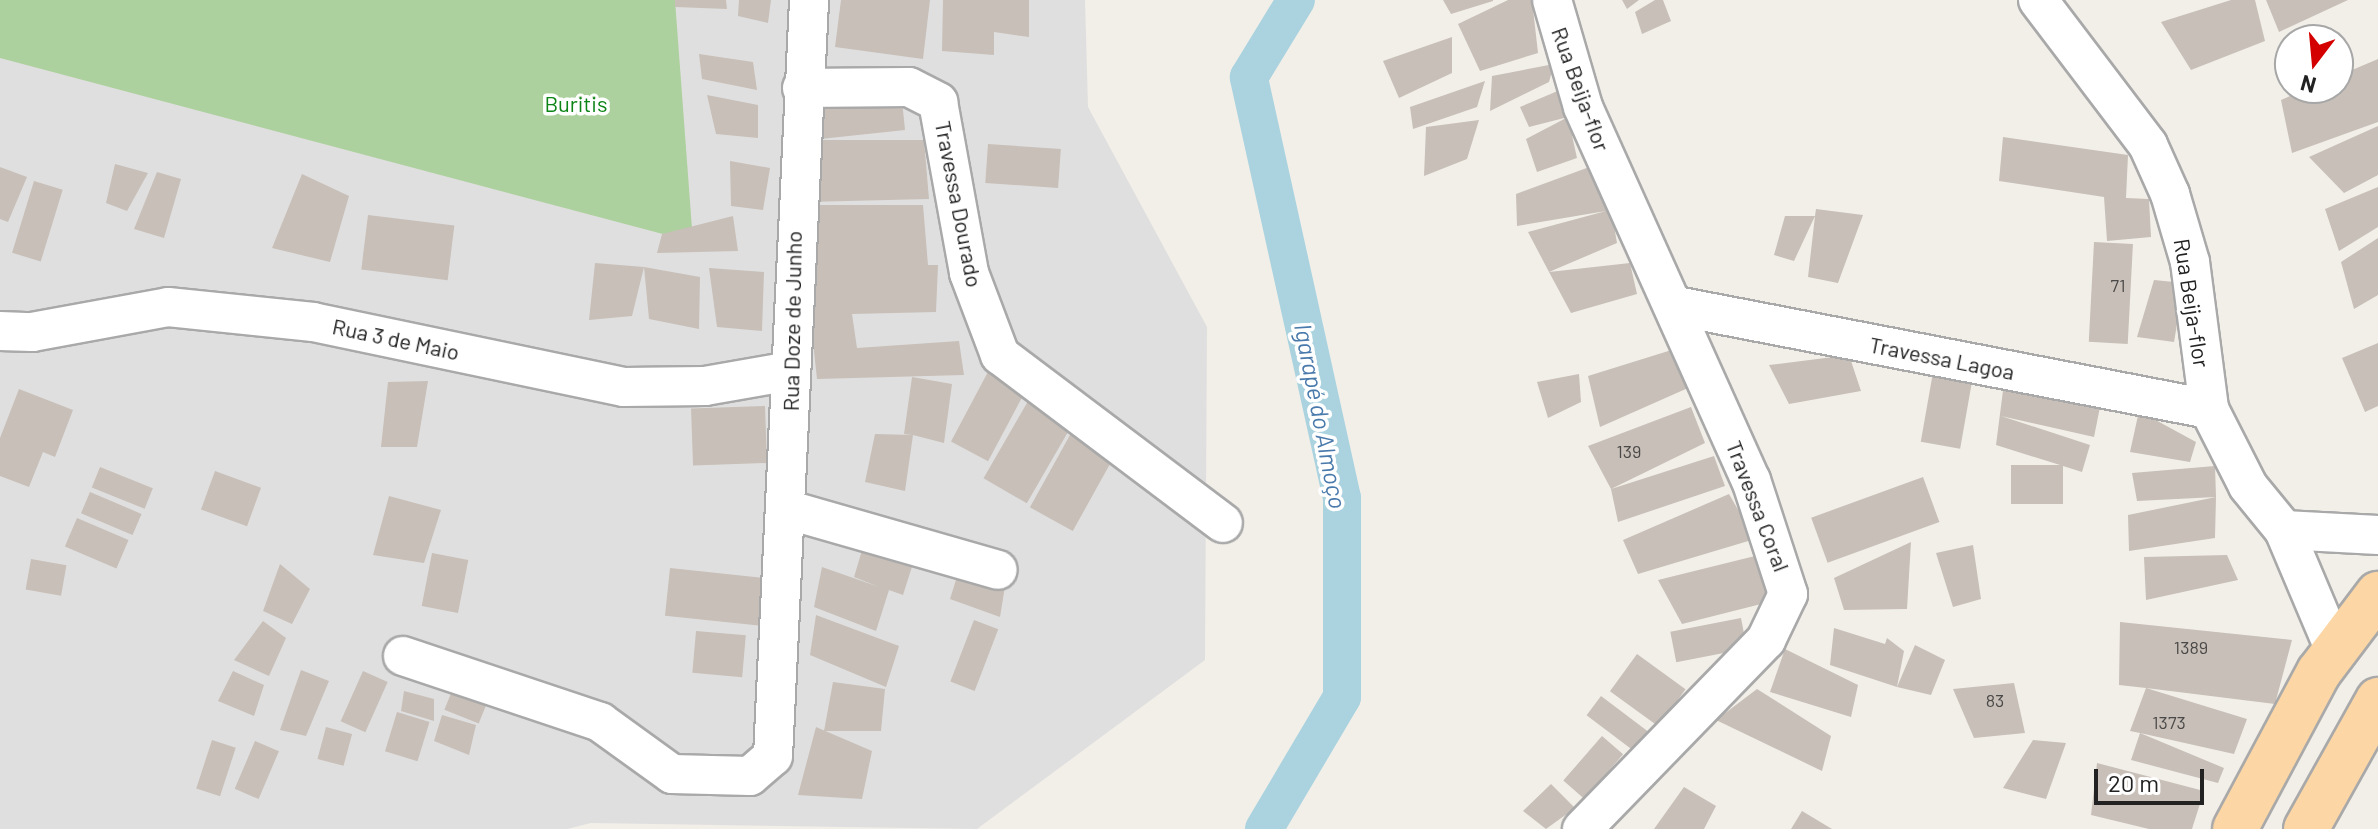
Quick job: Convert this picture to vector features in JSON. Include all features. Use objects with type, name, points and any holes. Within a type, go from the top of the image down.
[{"type":"main road","points":[[2235,829],[2335,651],[2378,594]]},
{"type":"main road","points":[[2306,829],[2378,700]]},
{"type":"street","name":"Rua Doze de Junho","points":[[403,656],[600,722],[672,774],[733,779],[763,771],[775,741],[778,643],[789,510],[802,88],[809,0]]},
{"type":"street","name":"Rua Beija-flor","points":[[1552,0],[1583,107],[1676,306]]},
{"type":"street","name":"Rua Beija-flor","points":[[2038,0],[2148,145],[2170,194],[2190,262],[2209,409],[2248,486],[2284,530],[2335,651]]},
{"type":"street","name":"Travessa Dourado","points":[[802,88],[909,87],[938,102],[969,273],[1000,355],[1223,523]]},
{"type":"street","name":"Travessa Lagoa","points":[[1676,306],[2209,409]]},
{"type":"street","name":"Travessa Coral","points":[[1582,829],[1766,640],[1788,594],[1772,532],[1676,306]]},
{"type":"street","name":"Rua 3 de Maio","points":[[0,331],[32,332],[168,307],[313,322],[624,387],[705,386],[791,371]]},
{"type":"street","points":[[789,510],[998,570]]},
{"type":"street","points":[[2284,530],[2378,535]]},
{"type":"shaded area","points":[[0,0],[1085,0],[1088,107],[1207,327],[1205,660],[977,829],[591,823],[567,829],[0,829]]},
{"type":"green space","name":"Buritis","points":[[0,0],[675,0],[693,242],[0,58]]},
{"type":"building","points":[[675,0],[726,0],[727,9],[675,7]]},
{"type":"building","points":[[739,0],[771,0],[768,23],[738,16]]},
{"type":"building","points":[[841,0],[930,0],[923,59],[835,47]]},
{"type":"building","points":[[943,0],[1029,0],[1029,37],[994,32],[994,55],[942,51]]},
{"type":"building","points":[[1443,0],[1493,0],[1493,1],[1451,14]]},
{"type":"building","points":[[1508,0],[1532,0],[1538,53],[1480,71],[1458,24]]},
{"type":"building","points":[[1622,0],[1639,0],[1627,9]]},
{"type":"building","points":[[1655,0],[1663,0],[1671,21],[1642,34],[1635,12]]},
{"type":"building","points":[[2231,0],[2255,0],[2265,41],[2191,70],[2161,22]]},
{"type":"building","points":[[2266,0],[2348,0],[2296,24],[2276,24]]},
{"type":"building","points":[[1452,37],[1452,73],[1399,98],[1383,61]]},
{"type":"building","points":[[699,54],[753,62],[757,90],[702,79]]},
{"type":"building","points":[[2378,59],[2378,122],[2292,153],[2282,104],[2354,104],[2354,69]]},
{"type":"building","points":[[1554,64],[1549,82],[1490,111],[1492,76]]},
{"type":"building","points":[[1485,81],[1477,107],[1413,129],[1410,107]]},
{"type":"building","points":[[1560,90],[1568,117],[1529,127],[1520,107]]},
{"type":"building","points":[[707,95],[758,105],[758,138],[716,134]]},
{"type":"building","points":[[808,100],[902,100],[905,130],[811,140],[924,140],[929,199],[806,202]]},
{"type":"building","points":[[1568,117],[1577,158],[1537,172],[1526,139]]},
{"type":"building","points":[[1479,120],[1467,159],[1424,176],[1426,127]]},
{"type":"building","points":[[2378,126],[2378,175],[2344,193],[2309,157]]},
{"type":"building","points":[[2003,137],[2128,155],[2126,198],[2149,199],[2151,237],[2107,241],[2104,197],[1999,181]]},
{"type":"building","points":[[988,144],[1061,149],[1058,188],[985,183]]},
{"type":"building","points":[[730,161],[770,168],[763,210],[731,206]]},
{"type":"building","points":[[1603,162],[1617,243],[1549,272],[1528,232],[1606,211],[1517,226],[1516,194]]},
{"type":"building","points":[[115,164],[148,173],[127,211],[106,203]]},
{"type":"building","points":[[0,167],[27,177],[8,222],[0,219]]},
{"type":"building","points":[[157,172],[181,179],[164,238],[134,229]]},
{"type":"building","points":[[302,174],[349,196],[330,262],[272,248]]},
{"type":"building","points":[[34,181],[63,190],[41,261],[12,253]]},
{"type":"building","points":[[2378,187],[2378,227],[2339,251],[2325,209]]},
{"type":"building","points":[[810,205],[923,205],[928,265],[938,265],[936,312],[852,314],[857,348],[959,341],[964,375],[817,379],[805,268]]},
{"type":"building","points":[[1816,209],[1863,215],[1838,283],[1808,277]]},
{"type":"building","points":[[368,215],[454,226],[448,280],[361,270]]},
{"type":"building","points":[[733,216],[738,251],[657,253],[662,234]]},
{"type":"building","points":[[1785,216],[1815,216],[1794,261],[1774,255]]},
{"type":"building","points":[[2378,238],[2378,295],[2354,309],[2341,262]]},
{"type":"building","points":[[2094,242],[2133,244],[2128,344],[2089,342]]},
{"type":"building","points":[[595,263],[644,267],[632,316],[589,320]]},
{"type":"building","points":[[1630,263],[1637,294],[1571,313],[1549,272]]},
{"type":"building","points":[[644,267],[700,277],[699,329],[649,319]]},
{"type":"building","points":[[709,268],[764,272],[762,331],[717,327]]},
{"type":"building","points":[[2154,280],[2184,283],[2174,342],[2137,337]]},
{"type":"building","points":[[2378,343],[2378,406],[2365,412],[2342,358]]},
{"type":"building","points":[[1678,348],[1688,388],[1600,427],[1588,376]]},
{"type":"building","points":[[1849,355],[1861,391],[1789,404],[1769,365]]},
{"type":"building","points":[[1935,361],[1974,368],[1960,449],[1921,442]]},
{"type":"building","points":[[989,370],[1026,390],[988,461],[951,442]]},
{"type":"building","points":[[1579,374],[1581,402],[1548,418],[1537,382]]},
{"type":"building","points":[[2005,375],[2100,407],[2094,437],[2001,416],[2090,445],[2082,472],[2063,466],[2063,504],[2011,504],[2011,465],[2060,465],[1996,445]]},
{"type":"building","points":[[912,377],[952,384],[944,443],[904,434]]},
{"type":"building","points":[[428,381],[417,447],[381,447],[388,382]]},
{"type":"building","points":[[19,389],[73,410],[55,457],[43,452],[29,487],[0,476],[0,438]]},
{"type":"building","points":[[1031,396],[1074,421],[1027,503],[984,478]]},
{"type":"building","points":[[765,406],[767,463],[693,466],[691,409]]},
{"type":"building","points":[[1691,407],[1705,443],[1611,489],[1588,446]]},
{"type":"building","points":[[2139,411],[2196,442],[2190,462],[2130,452]]},
{"type":"building","points":[[1075,426],[1118,450],[1073,531],[1030,507]]},
{"type":"building","points":[[875,434],[913,435],[905,491],[865,482]]},
{"type":"building","points":[[1714,456],[1725,486],[1618,522],[1611,489]]},
{"type":"building","points":[[2215,466],[2216,497],[2137,501],[2132,473]]},
{"type":"building","points":[[100,467],[153,488],[145,509],[92,487]]},
{"type":"building","points":[[215,471],[261,488],[247,526],[201,510]]},
{"type":"building","points":[[1923,477],[1939,522],[1828,563],[1811,518]]},
{"type":"building","points":[[90,492],[142,514],[133,535],[81,513]]},
{"type":"building","points":[[1729,494],[1755,539],[1638,574],[1623,540]]},
{"type":"building","points":[[389,496],[441,510],[424,563],[373,555]]},
{"type":"building","points":[[2216,497],[2215,538],[2129,551],[2128,515]]},
{"type":"building","points":[[77,518],[129,540],[116,568],[65,547]]},
{"type":"building","points":[[866,537],[916,554],[903,595],[889,590],[876,631],[814,607],[822,567],[879,587],[854,577]]},
{"type":"building","points":[[1911,542],[1907,609],[1844,610],[1834,578]]},
{"type":"building","points":[[1973,545],[1981,599],[1953,607],[1936,553]]},
{"type":"building","points":[[432,553],[468,560],[458,613],[422,606]]},
{"type":"building","points":[[2227,555],[2238,580],[2146,600],[2144,557]]},
{"type":"building","points":[[1755,556],[1769,602],[1682,624],[1658,580]]},
{"type":"building","points":[[31,559],[66,565],[61,596],[26,590]]},
{"type":"building","points":[[280,564],[310,589],[292,624],[263,611]]},
{"type":"building","points":[[960,567],[1006,580],[1000,617],[950,599]]},
{"type":"building","points":[[670,568],[768,578],[763,626],[665,616]]},
{"type":"building","points":[[816,615],[899,646],[886,687],[810,655]]},
{"type":"building","points":[[1741,618],[1747,648],[1676,662],[1670,632]]},
{"type":"building","points":[[974,620],[998,629],[975,691],[950,682]]},
{"type":"building","points":[[263,621],[286,638],[269,676],[234,660]]},
{"type":"building","points":[[2120,622],[2292,640],[2275,704],[2119,685]]},
{"type":"building","points":[[1834,628],[1885,644],[1887,638],[1904,651],[1897,687],[1830,665]]},
{"type":"building","points":[[696,631],[746,635],[742,677],[692,673]]},
{"type":"building","points":[[1915,645],[1945,660],[1931,695],[1897,687]]},
{"type":"building","points":[[1785,649],[1858,685],[1851,717],[1770,692]]},
{"type":"building","points":[[1637,654],[1686,689],[1659,726],[1610,691]]},
{"type":"building","points":[[301,670],[329,681],[306,736],[280,730]]},
{"type":"building","points":[[233,671],[264,685],[254,716],[218,701]]},
{"type":"building","points":[[363,671],[388,682],[365,732],[341,721]]},
{"type":"building","points":[[456,681],[490,695],[479,724],[444,710]]},
{"type":"building","points":[[833,682],[885,689],[881,731],[824,731]]},
{"type":"building","points":[[2014,683],[2025,733],[1974,738],[1953,689]]},
{"type":"building","points":[[2146,688],[2247,719],[2234,754],[2130,731]]},
{"type":"building","points":[[1757,689],[1831,736],[1822,771],[1716,720]]},
{"type":"building","points":[[404,691],[434,699],[434,721],[401,711]]},
{"type":"building","points":[[1601,696],[1650,733],[1635,752],[1587,715]]},
{"type":"building","points":[[397,712],[430,722],[418,761],[385,751]]},
{"type":"building","points":[[442,715],[476,725],[469,755],[434,741]]},
{"type":"building","points":[[326,727],[352,734],[344,766],[317,759]]},
{"type":"building","points":[[816,727],[872,751],[862,799],[798,795]]},
{"type":"building","points":[[2140,733],[2224,768],[2218,783],[2131,760]]},
{"type":"building","points":[[1602,736],[1623,754],[1584,799],[1563,781]]},
{"type":"building","points":[[212,740],[236,748],[220,796],[196,789]]},
{"type":"building","points":[[2033,740],[2066,743],[2046,799],[2003,788]]},
{"type":"building","points":[[255,741],[279,751],[259,799],[235,789]]},
{"type":"building","points":[[2097,763],[2204,791],[2192,829],[2149,829],[2091,815]]},
{"type":"building","points":[[1551,784],[1575,808],[1546,829],[1523,811]]},
{"type":"building","points":[[1684,787],[1716,806],[1704,829],[1654,829]]},
{"type":"building","points":[[1802,811],[1832,829],[1791,829]]},
{"type":"waterway","name":"Igarapé do Almoço","points":[[1264,829],[1342,697],[1342,498],[1249,77],[1296,0]]}]
